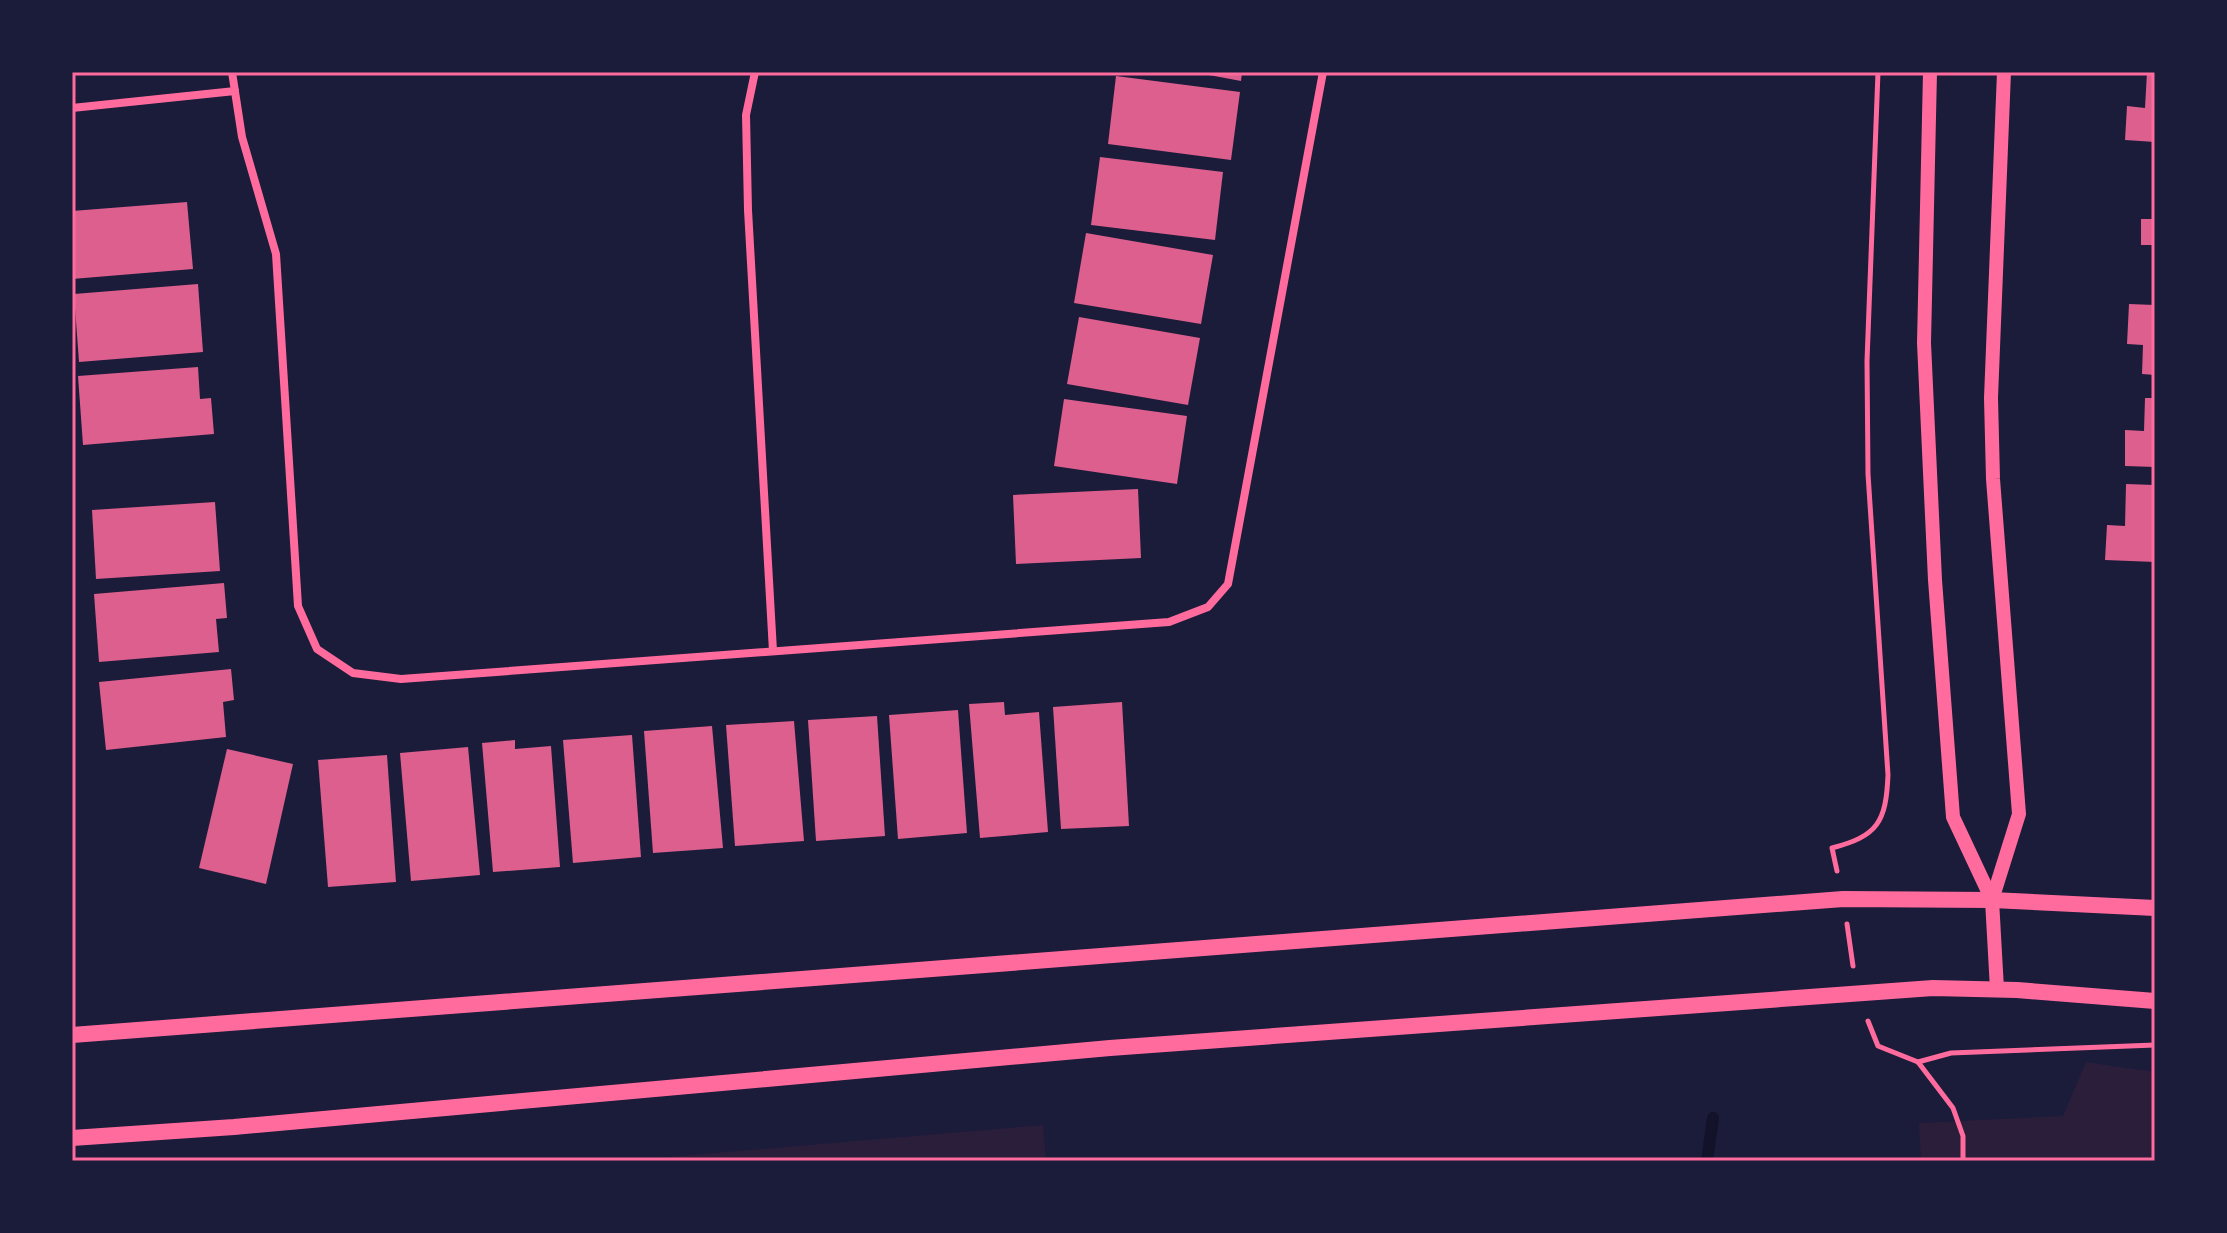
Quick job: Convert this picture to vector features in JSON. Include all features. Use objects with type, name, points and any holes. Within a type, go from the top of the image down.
[{"type":"main road","points":[[72,1035],[1843,899],[1992,900],[2155,908]]},
{"type":"main road","points":[[72,1138],[234,1127],[1110,1048],[1933,988],[1997,989],[2155,1001]]},
{"type":"street","points":[[232,72],[242,137],[276,254],[298,606],[317,649],[353,673],[401,679],[1169,622],[1208,607],[1228,584],[1323,72]]},
{"type":"street","points":[[755,72],[746,115],[748,210],[773,651]]},
{"type":"street","points":[[1930,72],[1924,343],[1935,580],[1953,817],[1992,900]]},
{"type":"street","points":[[1997,989],[1992,900],[2019,814],[1993,479],[1991,412],[2004,72]]},
{"type":"street","points":[[72,108],[235,91]]},
{"type":"path","points":[[1832,848],[1858,841],[1873,831],[1887,798],[1868,474],[1867,361],[1878,72]]},
{"type":"path","points":[[1963,1161],[1963,1136],[1953,1108],[1918,1062],[1951,1053],[2155,1045]]},
{"type":"shaded area","points":[[2086,1062],[2155,1072],[2155,1161],[1921,1161],[1919,1123],[2063,1116]]},
{"type":"shaded area","points":[[1043,1125],[1046,1161],[622,1161]]},
{"type":"building","points":[[1193,72],[1242,72],[1241,81]]},
{"type":"building","points":[[2147,72],[2155,72],[2155,142],[2125,140],[2127,106],[2145,108]]},
{"type":"building","points":[[1116,76],[1240,92],[1231,160],[1108,144]]},
{"type":"building","points":[[1100,157],[1223,172],[1215,240],[1091,225]]},
{"type":"building","points":[[187,202],[193,269],[72,279],[72,211]]},
{"type":"building","points":[[2141,219],[2155,219],[2155,245],[2141,245]]},
{"type":"building","points":[[1086,233],[1213,255],[1201,324],[1074,303]]},
{"type":"building","points":[[198,284],[203,352],[79,362],[74,294]]},
{"type":"building","points":[[2129,304],[2155,305],[2155,375],[2142,374],[2143,345],[2127,344]]},
{"type":"building","points":[[1079,317],[1200,338],[1188,405],[1067,384]]},
{"type":"building","points":[[198,367],[200,399],[211,398],[214,434],[83,445],[78,376]]},
{"type":"building","points":[[2145,398],[2155,398],[2155,467],[2125,466],[2125,430],[2144,431]]},
{"type":"building","points":[[1064,399],[1187,416],[1177,484],[1054,466]]},
{"type":"building","points":[[2126,484],[2155,485],[2155,562],[2105,560],[2107,525],[2125,526]]},
{"type":"building","points":[[1138,489],[1141,558],[1016,564],[1013,495]]},
{"type":"building","points":[[215,502],[220,571],[96,579],[92,510]]},
{"type":"building","points":[[224,583],[227,618],[216,619],[219,652],[99,662],[94,594]]},
{"type":"building","points":[[231,669],[234,700],[223,702],[226,737],[106,750],[99,682]]},
{"type":"building","points":[[1004,702],[1005,715],[1039,712],[1048,832],[980,838],[969,704]]},
{"type":"building","points":[[1122,702],[1129,826],[1061,829],[1053,707]]},
{"type":"building","points":[[958,710],[967,833],[898,839],[889,715]]},
{"type":"building","points":[[877,716],[885,836],[816,841],[808,720]]},
{"type":"building","points":[[794,721],[804,841],[735,846],[726,725]]},
{"type":"building","points":[[712,726],[723,848],[653,853],[644,731]]},
{"type":"building","points":[[632,735],[641,857],[573,863],[563,740]]},
{"type":"building","points":[[515,740],[515,749],[551,746],[560,867],[493,872],[482,743]]},
{"type":"building","points":[[468,747],[480,875],[411,881],[400,753]]},
{"type":"building","points":[[227,749],[293,764],[266,884],[199,868]]},
{"type":"building","points":[[387,755],[396,882],[328,887],[318,760]]},
{"type":"waterway","points":[[1707,1161],[1713,1118]]}]
